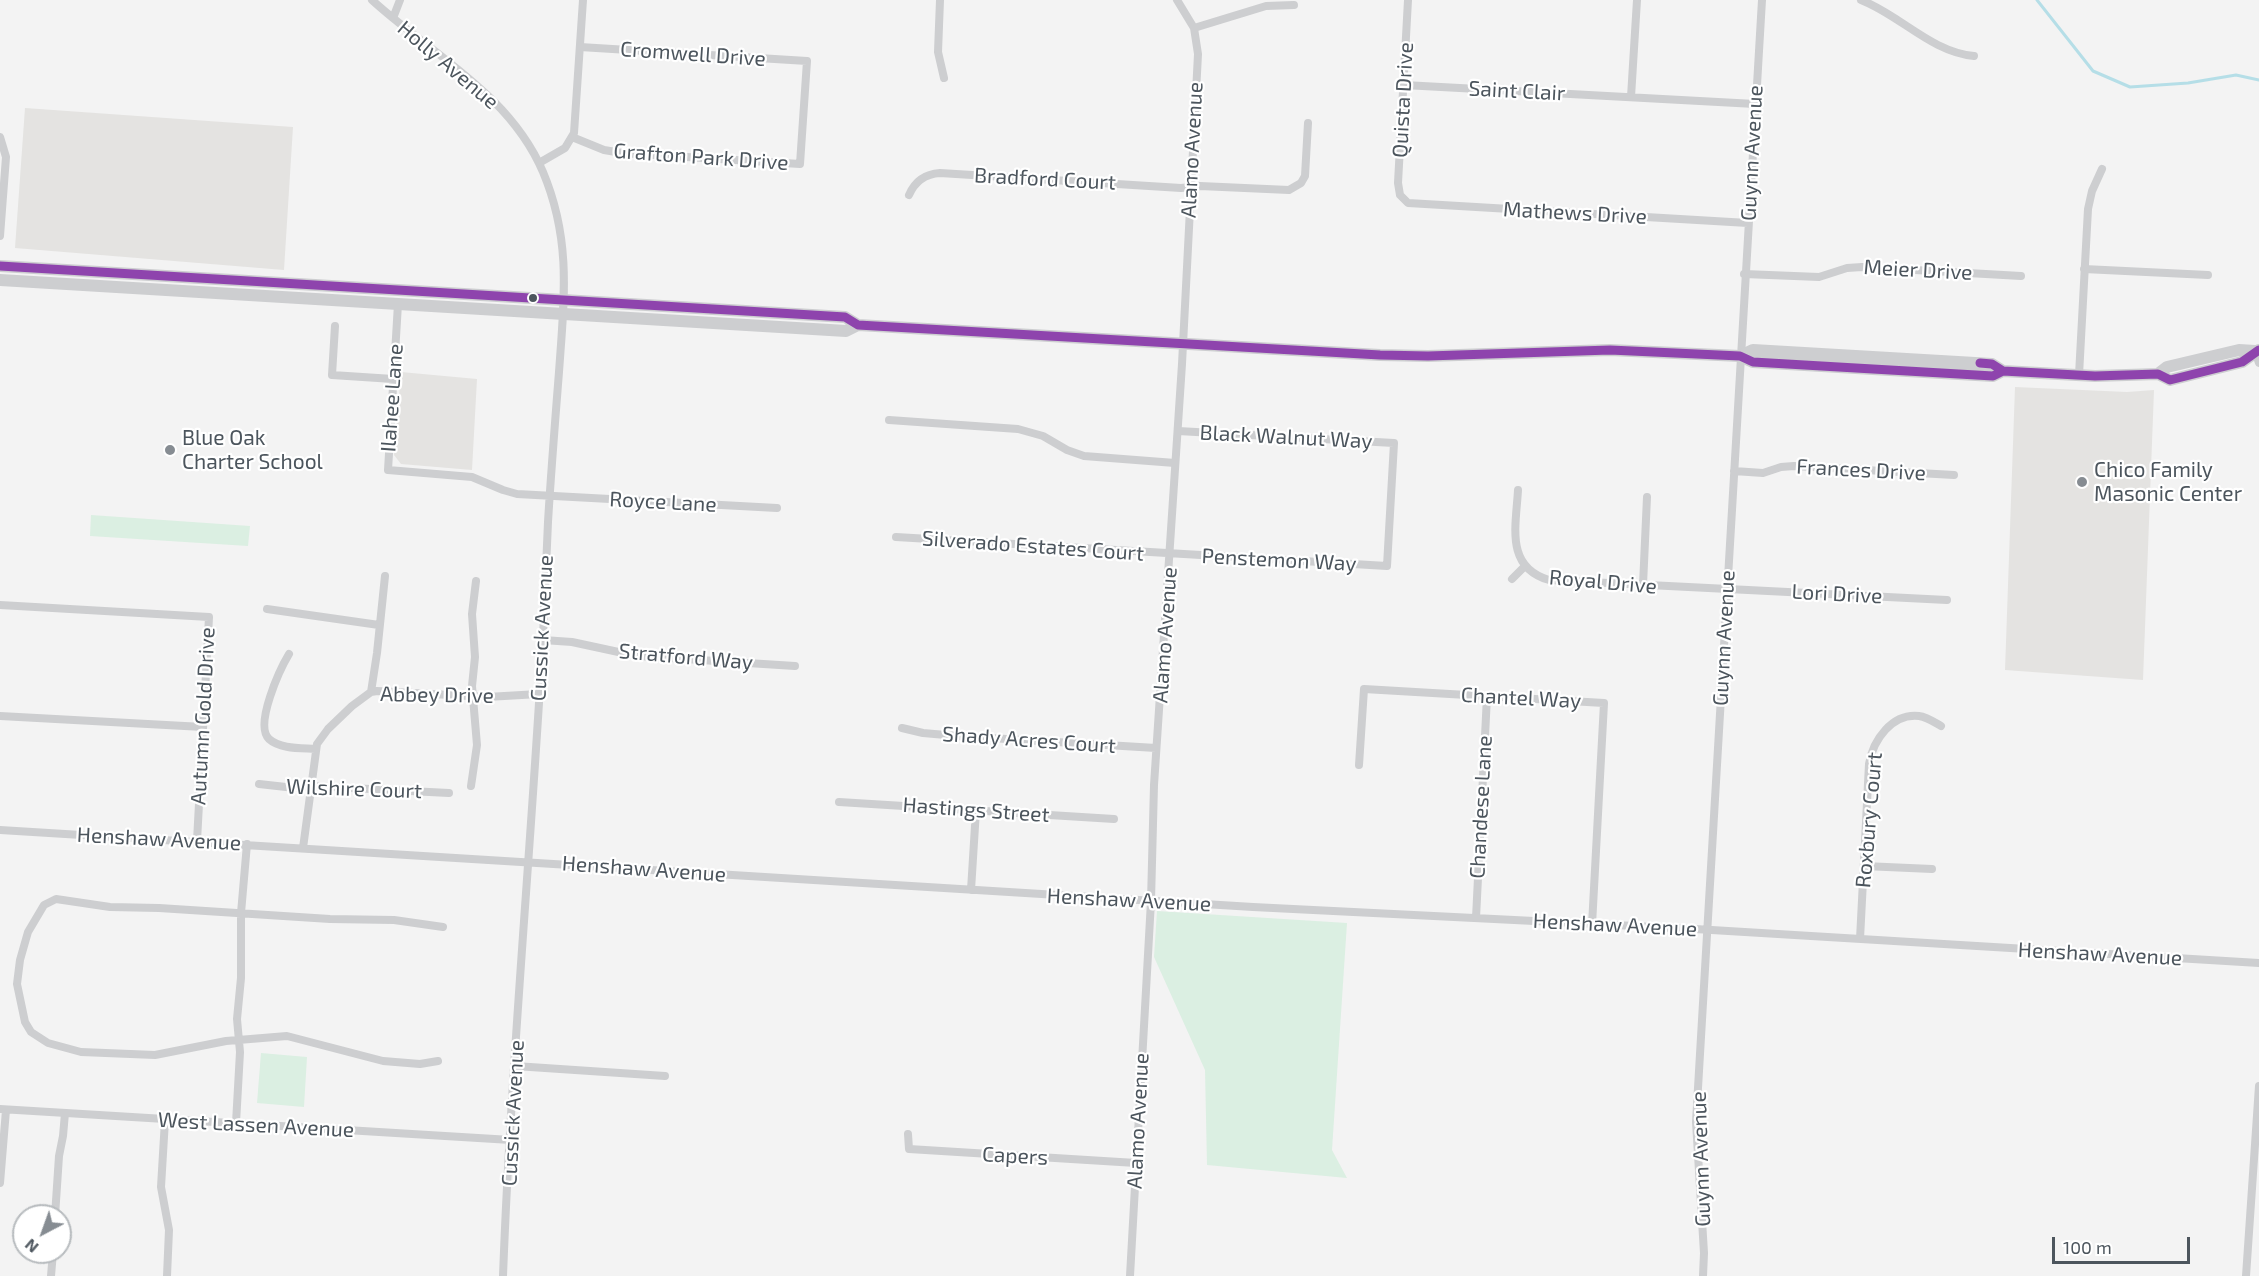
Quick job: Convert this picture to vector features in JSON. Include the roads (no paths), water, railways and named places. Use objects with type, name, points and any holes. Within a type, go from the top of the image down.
[{"type":"main road","points":[[0,266],[845,317],[858,325],[1406,356],[1618,350],[1740,356],[1753,350],[1992,364],[2003,371],[2118,376],[2158,374],[2167,367],[2239,350],[2258,355]]},
{"type":"main road","points":[[0,280],[846,331],[858,325]]},
{"type":"street","name":"Holly Avenue","points":[[372,0],[492,99],[514,124],[540,163]]},
{"type":"street","points":[[393,18],[400,0]]},
{"type":"street","points":[[540,163],[562,151],[572,137],[583,0]]},
{"type":"street","points":[[940,0],[938,52],[944,78]]},
{"type":"street","name":"Alamo Avenue","points":[[1130,1276],[1151,901],[1156,748],[1178,431],[1198,54],[1194,28],[1177,0]]},
{"type":"street","name":"Quista Drive","points":[[1403,199],[1398,183],[1408,0]]},
{"type":"street","points":[[1631,97],[1637,0]]},
{"type":"street","name":"Guynn Avenue","points":[[1703,1276],[1704,1253],[1696,1122],[1744,274],[1762,0]]},
{"type":"street","points":[[1861,0],[1884,10],[1938,46],[1955,53],[1974,56]]},
{"type":"street","points":[[1194,28],[1266,6],[1294,5]]},
{"type":"street","name":"Cromwell Drive","points":[[580,46],[807,61]]},
{"type":"street","name":"Grafton Park Drive","points":[[572,137],[604,150],[622,153],[800,164],[807,61]]},
{"type":"street","name":"Saint Clair","points":[[1404,85],[1755,104]]},
{"type":"street","name":"Bradford Court","points":[[909,195],[921,178],[940,173],[1284,191],[1293,189],[1301,183],[1306,171],[1308,123]]},
{"type":"street","points":[[0,138],[6,157],[0,236]]},
{"type":"street","name":"Cussick Avenue","points":[[503,1276],[527,862],[564,301],[563,244],[560,220],[540,163]]},
{"type":"street","points":[[2079,375],[2090,201],[2102,169]]},
{"type":"street","name":"Mathews Drive","points":[[1403,199],[1414,204],[1748,223]]},
{"type":"street","name":"Meier Drive","points":[[1744,274],[1819,277],[1847,268],[1862,267],[2021,276]]},
{"type":"street","points":[[2084,269],[2208,275]]},
{"type":"street","name":"Ilahee Lane","points":[[398,304],[387,470],[462,475],[481,479],[510,493],[550,495]]},
{"type":"street","points":[[335,326],[332,375],[393,379]]},
{"type":"street","points":[[889,420],[1018,429],[1043,436],[1067,450],[1084,456],[1175,463]]},
{"type":"street","name":"Black Walnut Way","points":[[1178,431],[1394,443],[1387,566]]},
{"type":"street","name":"Frances Drive","points":[[1734,471],[1763,473],[1788,466],[1954,475]]},
{"type":"street","name":"Royal Drive","points":[[1518,490],[1516,545],[1525,566],[1534,574],[1549,580],[1727,590]]},
{"type":"street","name":"Royce Lane","points":[[550,495],[777,508]]},
{"type":"street","points":[[1643,585],[1647,497]]},
{"type":"street","name":"Silverado Estates Court","points":[[896,537],[1170,554]]},
{"type":"street","name":"Penstemon Way","points":[[1170,554],[1387,566]]},
{"type":"street","points":[[1512,579],[1525,566]]},
{"type":"street","points":[[371,692],[385,576]]},
{"type":"street","points":[[471,786],[477,745],[472,686],[475,657],[472,614],[476,581]]},
{"type":"street","name":"Lori Drive","points":[[1727,590],[1947,600]]},
{"type":"street","name":"Autumn Gold Drive","points":[[0,605],[209,617],[197,842]]},
{"type":"street","points":[[267,609],[379,626]]},
{"type":"street","name":"Stratford Way","points":[[543,640],[572,642],[637,656],[795,666]]},
{"type":"street","points":[[289,654],[276,679],[265,721],[265,732],[269,739],[278,744],[315,749]]},
{"type":"street","name":"Chantel Way","points":[[1359,765],[1364,690],[1604,703],[1592,925]]},
{"type":"street","name":"Abbey Drive","points":[[303,848],[315,749],[328,729],[371,692],[473,697],[539,694]]},
{"type":"street","name":"Chandese Lane","points":[[1476,918],[1487,696]]},
{"type":"street","points":[[0,716],[203,728]]},
{"type":"street","name":"Roxbury Court","points":[[1860,939],[1869,764],[1876,741],[1895,722],[1911,717],[1924,717],[1941,726]]},
{"type":"street","name":"Shady Acres Court","points":[[902,728],[923,733],[957,736],[1156,748]]},
{"type":"street","name":"Wilshire Court","points":[[258,784],[295,788],[311,786],[449,793]]},
{"type":"street","name":"Hastings Street","points":[[839,802],[1114,819]]},
{"type":"street","points":[[971,890],[976,810]]},
{"type":"street","name":"Henshaw Avenue","points":[[0,830],[1151,901],[1708,930],[2259,963]]},
{"type":"street","points":[[236,1123],[239,1039],[237,1018],[242,969],[241,913],[247,844]]},
{"type":"street","points":[[1864,866],[1932,869]]},
{"type":"street","points":[[438,1060],[420,1064],[383,1061],[287,1036],[239,1039],[155,1055],[107,1055],[68,1050],[40,1040],[31,1032],[25,1022],[17,984],[25,938],[39,911],[51,900],[61,899],[110,907],[150,907],[330,920],[394,920],[443,927]]},
{"type":"street","points":[[515,1066],[665,1076]]},
{"type":"street","points":[[2246,1276],[2259,1086]]},
{"type":"street","points":[[0,1182],[3,1110]]},
{"type":"street","name":"West Lassen Avenue","points":[[3,1110],[511,1140]]},
{"type":"street","points":[[56,1204],[65,1113]]},
{"type":"street","points":[[165,1120],[161,1187],[169,1230],[166,1276]]},
{"type":"street","name":"Capers","points":[[908,1134],[909,1149],[1136,1163]]},
{"type":"waterway","points":[[2037,0],[2093,71],[2130,87],[2188,83],[2236,75],[2259,80]]},
{"type":"place","name":"Blue Oak Charter School","points":[[170,450]]},
{"type":"place","name":"Chico Family Masonic Center","points":[[2082,482]]}]
